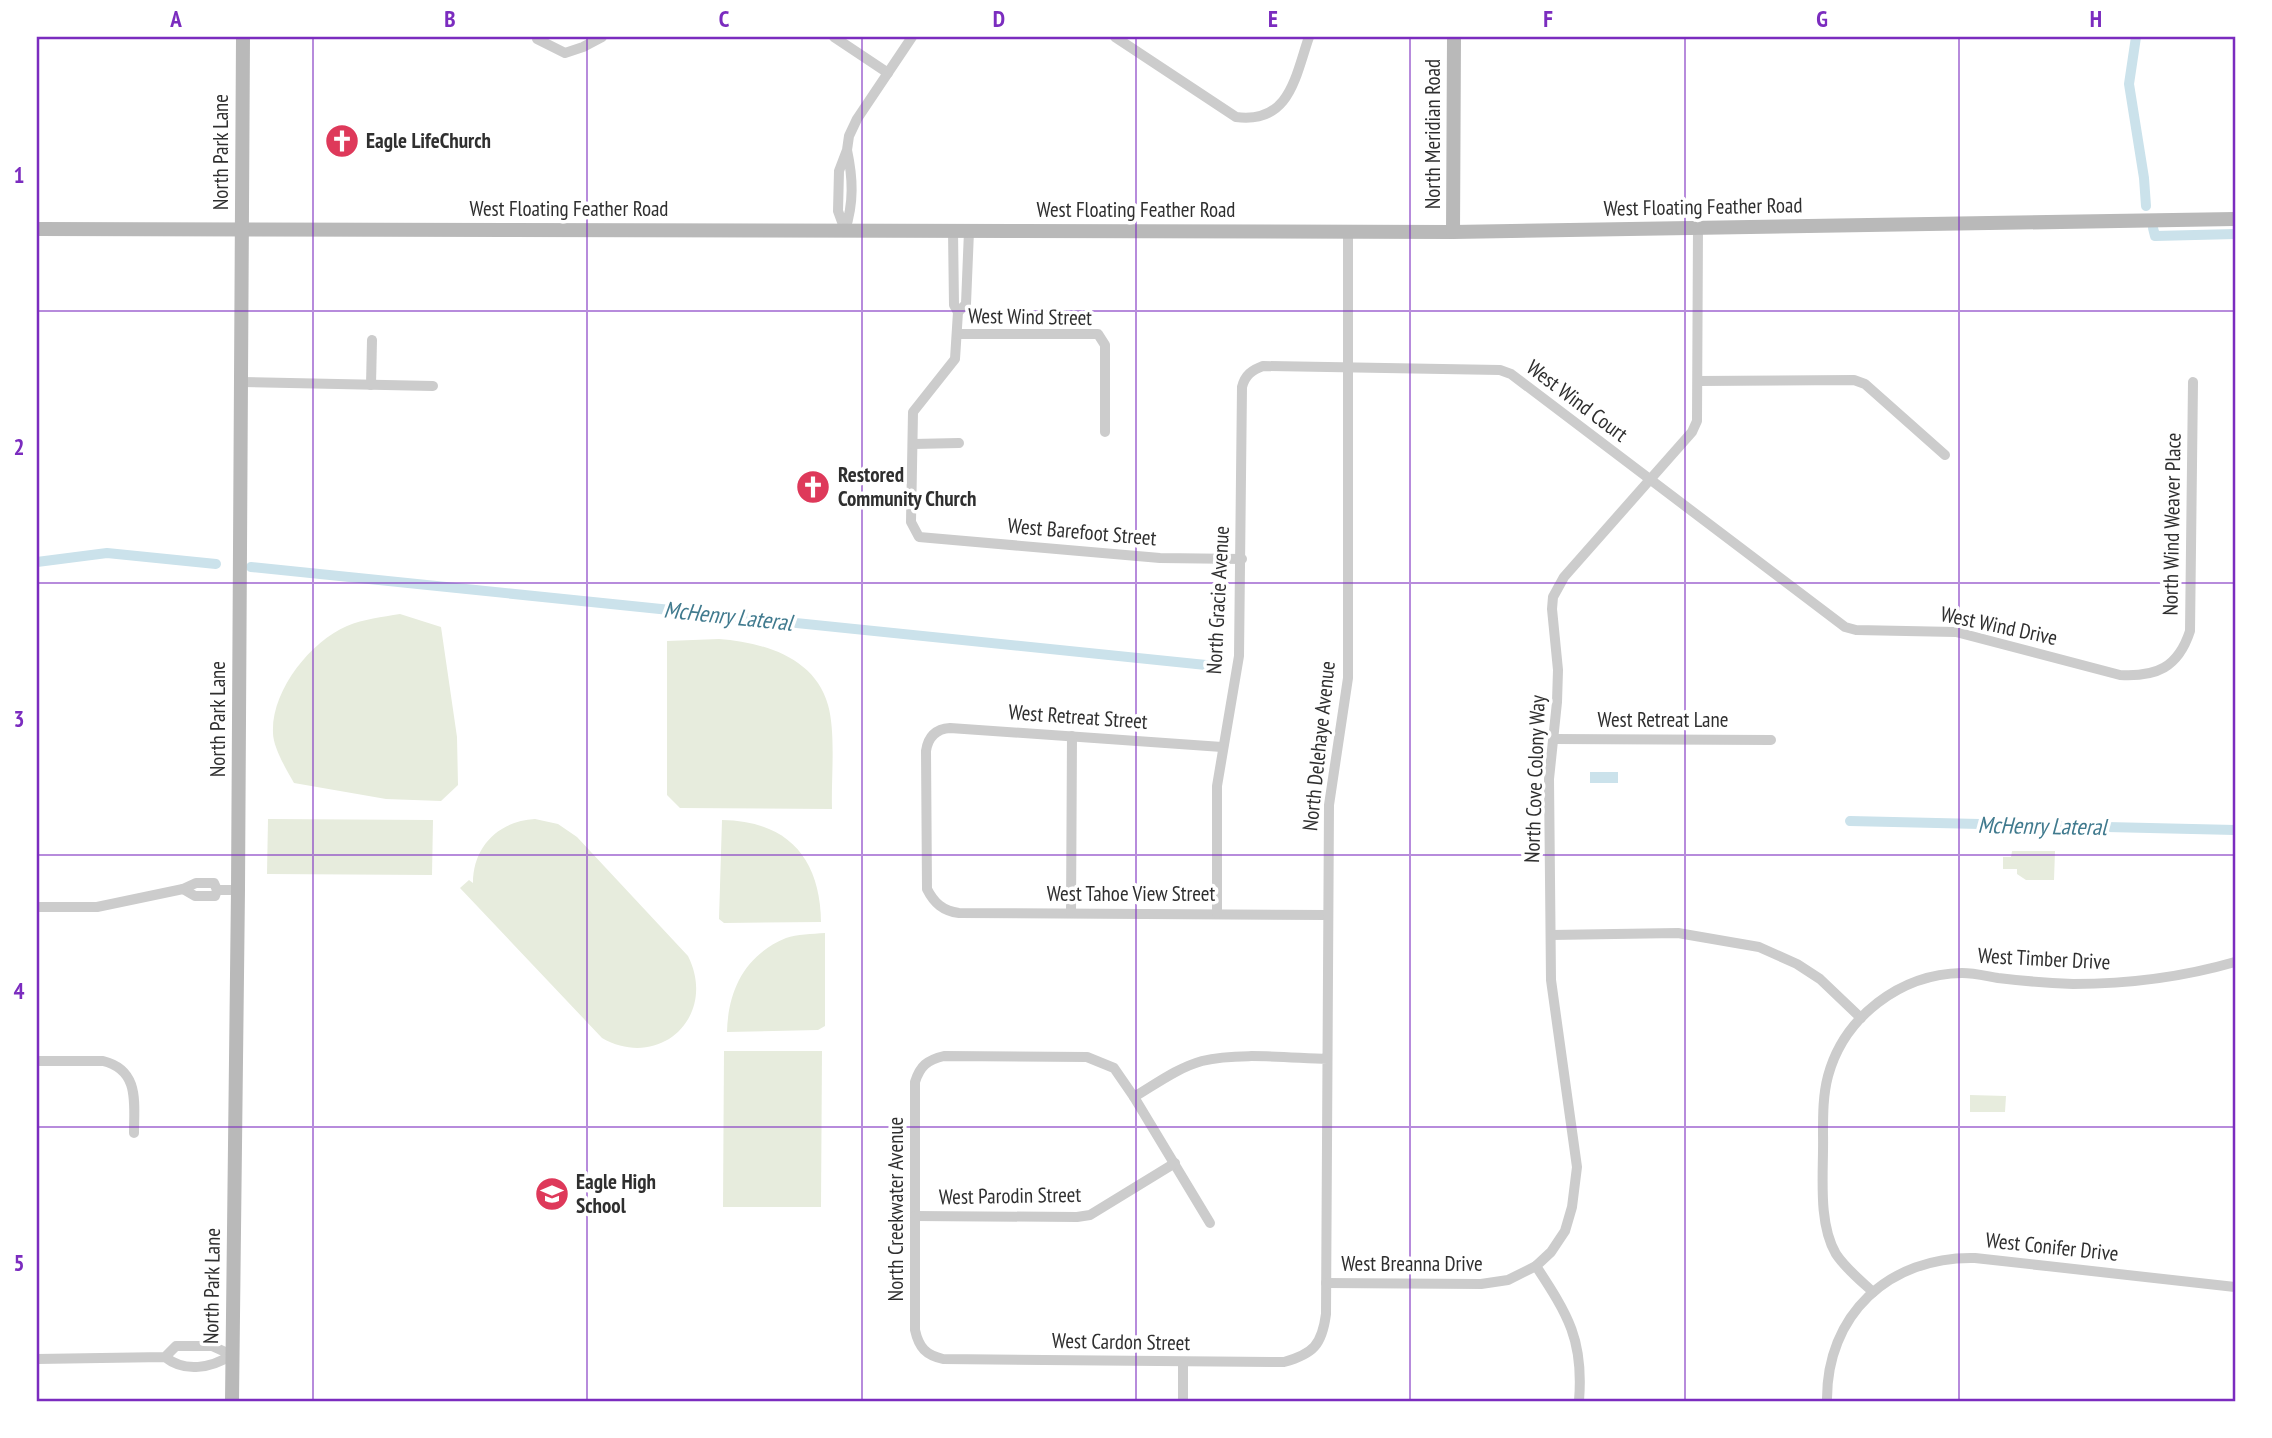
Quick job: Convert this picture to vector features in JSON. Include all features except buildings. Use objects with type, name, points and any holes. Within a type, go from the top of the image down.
[{"type":"main road","name":"North Park Lane","points":[[232,1401],[243,37]]},
{"type":"main road","name":"North Meridian Road","points":[[1453,232],[1454,37]]},
{"type":"main road","name":"West Floating Feather Road","points":[[37,229],[1453,232],[2235,219]]},
{"type":"street","points":[[537,38],[565,53],[602,37]]},
{"type":"street","points":[[834,37],[888,73]]},
{"type":"street","points":[[845,230],[838,211],[839,171],[849,136],[857,119],[912,37]]},
{"type":"street","points":[[1115,37],[1236,117],[1250,119],[1265,116],[1281,106],[1291,91],[1310,37]]},
{"type":"street","name":"North Cove Colony Way","points":[[1536,1266],[1551,1252],[1565,1231],[1572,1206],[1577,1167],[1552,991],[1549,779],[1558,670],[1553,597],[1564,577],[1692,432],[1698,410],[1698,228]]},
{"type":"street","points":[[953,231],[954,305],[958,312],[955,359],[914,412],[913,444],[959,443]]},
{"type":"street","points":[[958,312],[966,304],[969,231]]},
{"type":"street","name":"North Delehaye Avenue","points":[[1316,1346],[1324,1334],[1326,1283],[1329,805],[1348,678],[1348,231]]},
{"type":"street","name":"West Wind Street","points":[[957,334],[1098,334],[1105,345],[1105,432]]},
{"type":"street","points":[[371,385],[372,340]]},
{"type":"street","name":"North Gracie Avenue","points":[[1217,913],[1217,786],[1239,656],[1242,387],[1249,373],[1263,366],[1348,367]]},
{"type":"street","name":"West Wind Court","points":[[1348,367],[1500,370],[1511,374],[1651,480]]},
{"type":"street","points":[[1698,381],[1854,380],[1865,384],[1945,455]]},
{"type":"street","points":[[241,382],[433,386]]},
{"type":"street","name":"North Wind Weaver Place","points":[[2173,661],[2187,642],[2191,620],[2193,382]]},
{"type":"street","name":"West Barefoot Street","points":[[913,444],[911,522],[919,537],[1160,558],[1242,559]]},
{"type":"street","name":"West Wind Drive","points":[[1651,480],[1845,627],[1856,630],[1956,632],[2120,674],[2142,676],[2173,661]]},
{"type":"street","name":"West Retreat Street","points":[[936,903],[927,890],[926,881],[926,751],[932,735],[937,731],[950,728],[1222,747]]},
{"type":"street","points":[[1071,913],[1072,736]]},
{"type":"street","name":"West Retreat Lane","points":[[1554,739],[1771,740]]},
{"type":"street","points":[[37,907],[97,907],[183,889],[196,883],[214,883],[217,890],[238,890]]},
{"type":"street","name":"West Tahoe View Street","points":[[936,903],[959,913],[1328,915]]},
{"type":"street","points":[[1551,935],[1678,933],[1759,947],[1797,964],[1820,979],[1861,1018]]},
{"type":"street","name":"West Timber Drive","points":[[1873,1292],[1838,1256],[1828,1236],[1824,1213],[1825,1090],[1840,1046],[1861,1018],[1881,1000],[1902,987],[1936,976],[1972,973],[2031,982],[2101,983],[2181,975],[2235,962]]},
{"type":"street","name":"North Creekwater Avenue","points":[[924,1351],[918,1343],[915,1331],[915,1082],[922,1066],[932,1059],[944,1056],[1087,1057],[1114,1068],[1134,1097]]},
{"type":"street","points":[[1210,1223],[1134,1097],[1178,1070],[1202,1061],[1226,1057],[1327,1059]]},
{"type":"street","points":[[37,1061],[112,1063],[132,1082],[134,1088],[134,1133]]},
{"type":"street","name":"West Parodin Street","points":[[915,1216],[1090,1215],[1175,1163]]},
{"type":"street","name":"West Conifer Drive","points":[[1827,1401],[1828,1375],[1838,1340],[1856,1310],[1873,1292],[1916,1266],[1962,1258],[2235,1287]]},
{"type":"street","points":[[1536,1266],[1573,1331],[1579,1359],[1579,1401]]},
{"type":"street","name":"West Breanna Drive","points":[[1326,1283],[1496,1283],[1536,1266]]},
{"type":"street","points":[[165,1357],[176,1346],[212,1346],[232,1355]]},
{"type":"street","name":"West Cardon Street","points":[[924,1351],[943,1359],[1284,1362],[1303,1357],[1316,1346]]},
{"type":"street","points":[[37,1359],[165,1357],[176,1366],[213,1366],[232,1355]]},
{"type":"street","points":[[1182,1362],[1182,1401]]},
{"type":"shaded area","points":[[400,614],[441,627],[457,737],[458,785],[441,801],[386,799],[294,783],[278,752],[273,733],[279,701],[295,670],[333,633],[373,618]]},
{"type":"shaded area","points":[[719,639],[752,644],[785,655],[812,675],[828,705],[832,729],[832,809],[680,808],[667,795],[667,641]]},
{"type":"shaded area","points":[[268,819],[433,820],[432,875],[267,874]]},
{"type":"shaded area","points":[[535,819],[558,824],[577,837],[688,956],[695,978],[695,999],[689,1017],[678,1032],[663,1042],[644,1048],[624,1046],[602,1038],[460,888],[469,880],[473,883],[478,858],[490,838],[510,825]]},
{"type":"shaded area","points":[[722,820],[765,827],[796,847],[814,879],[821,922],[724,923],[719,919]]},
{"type":"shaded area","points":[[2012,851],[2055,851],[2054,880],[2026,880],[2017,874],[2017,869],[2003,869],[2003,857],[2011,857]]},
{"type":"shaded area","points":[[825,933],[825,1026],[818,1030],[727,1032],[735,988],[750,964],[772,945],[786,938]]},
{"type":"shaded area","points":[[724,1051],[822,1051],[821,1207],[723,1207]]},
{"type":"shaded area","points":[[1970,1095],[2006,1096],[2005,1112],[1970,1112]]},
{"type":"water","points":[[1590,772],[1618,772],[1618,783],[1590,783]]},
{"type":"waterway","points":[[2136,37],[2129,84],[2146,206]]},
{"type":"waterway","points":[[2153,228],[2155,236],[2235,234]]},
{"type":"waterway","name":"McHenry Lateral","points":[[37,562],[107,553],[216,564]]},
{"type":"waterway","name":"McHenry Lateral","points":[[251,567],[1206,665]]},
{"type":"waterway","name":"McHenry Lateral","points":[[1850,821],[2235,830]]},
{"type":"place","name":"Eagle LifeChurch","points":[[342,141]]},
{"type":"place","name":"Restored Community Church","points":[[813,487]]},
{"type":"place","name":"Eagle High School","points":[[552,1194]]}]
